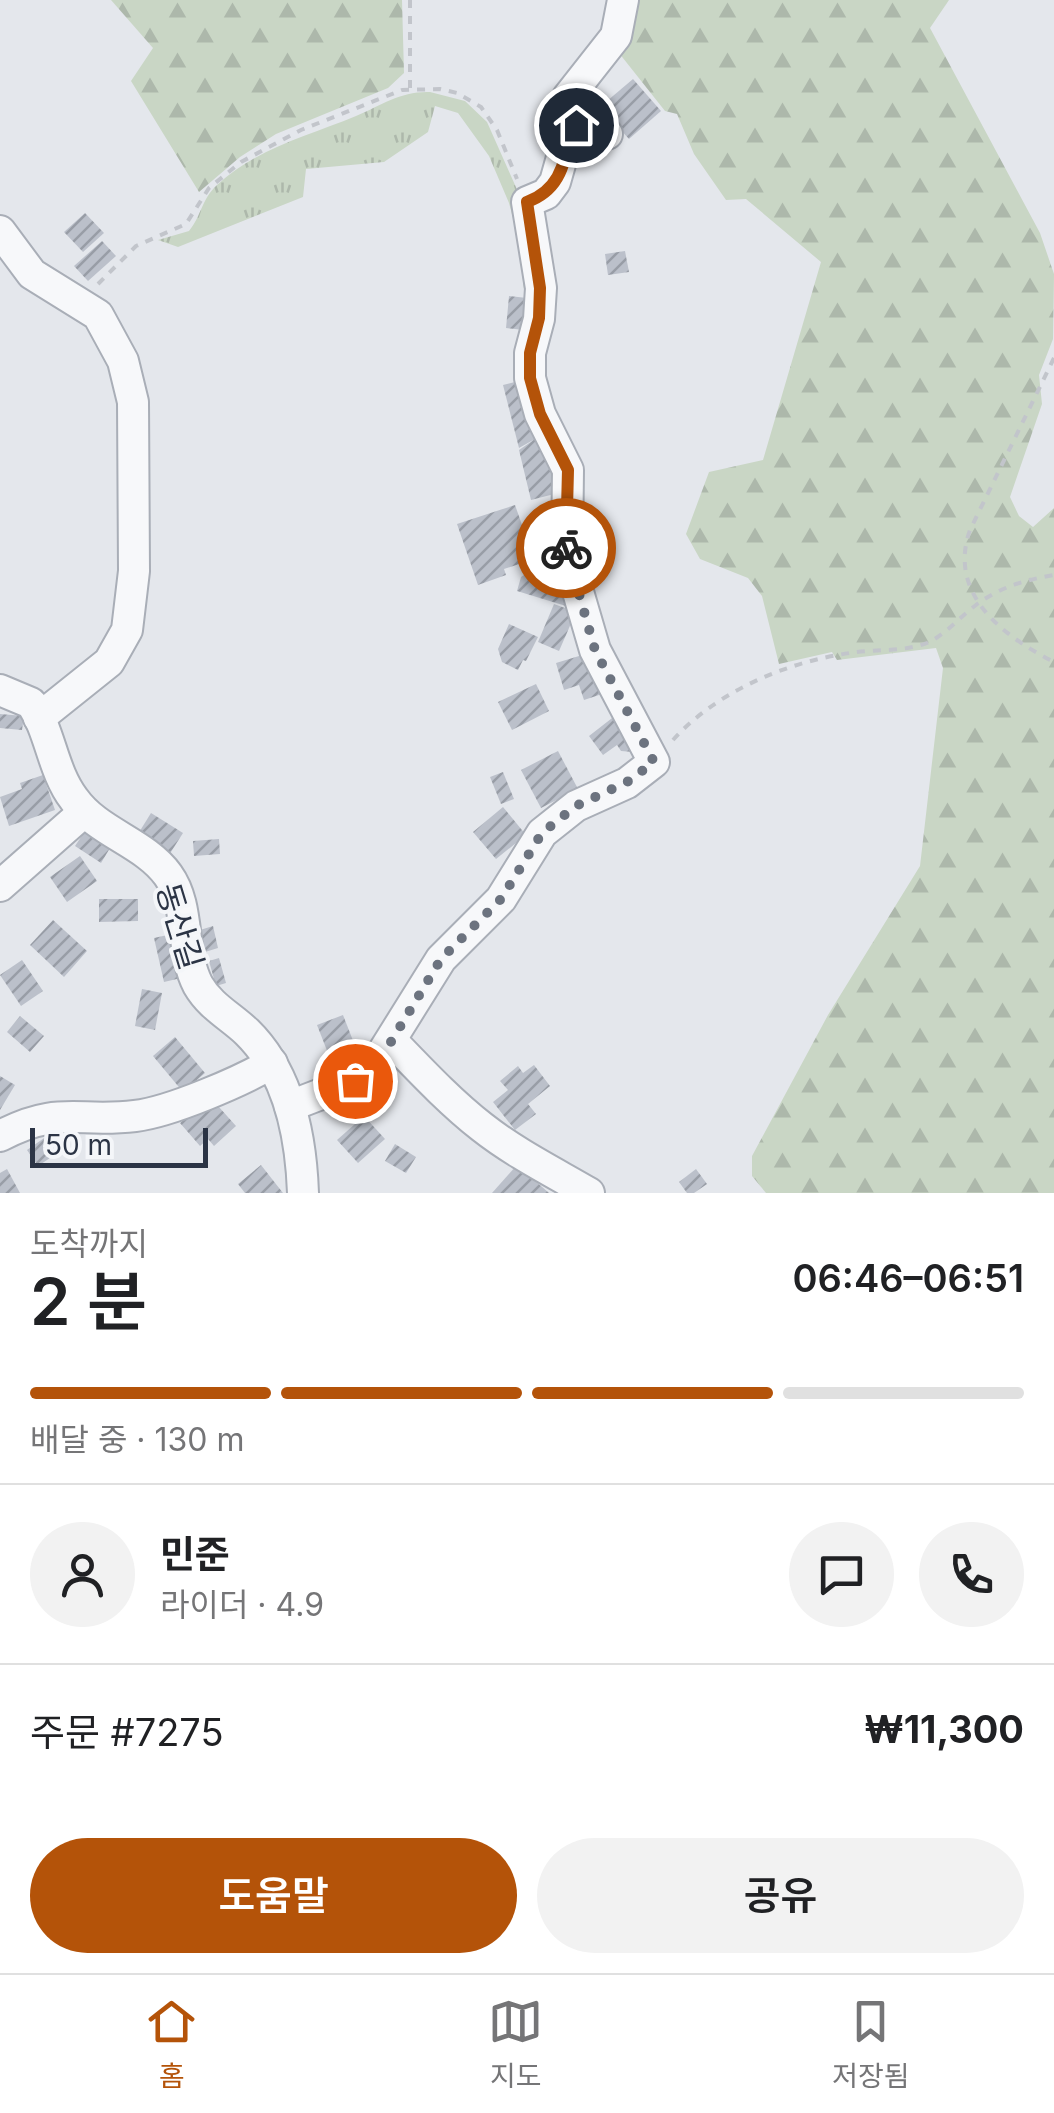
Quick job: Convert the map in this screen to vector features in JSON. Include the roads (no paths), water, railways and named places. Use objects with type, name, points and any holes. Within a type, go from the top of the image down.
[{"type":"street","points":[[290,1106],[355,1081],[380,1060],[441,959],[501,899],[542,833],[576,806],[627,782],[654,762],[595,650],[567,554],[568,470],[540,414],[530,378],[540,288],[527,202],[546,194],[555,182],[564,153],[568,97],[616,36],[623,0]]},
{"type":"street","points":[[567,123],[607,134]]},
{"type":"street","points":[[0,231],[32,274],[84,304],[109,330],[130,382],[135,465],[134,587],[127,630],[115,654],[39,718],[30,703],[0,690]]},
{"type":"street","name":"동산길","points":[[39,718],[58,775],[84,812],[168,876],[181,907],[198,984],[207,998],[245,1031],[272,1063],[290,1106],[303,1193]]},
{"type":"street","points":[[0,886],[84,812]]},
{"type":"street","points":[[392,1041],[483,1128],[513,1150],[589,1193]]},
{"type":"street","points":[[0,1136],[52,1115],[136,1116],[162,1110],[272,1063]]}]
